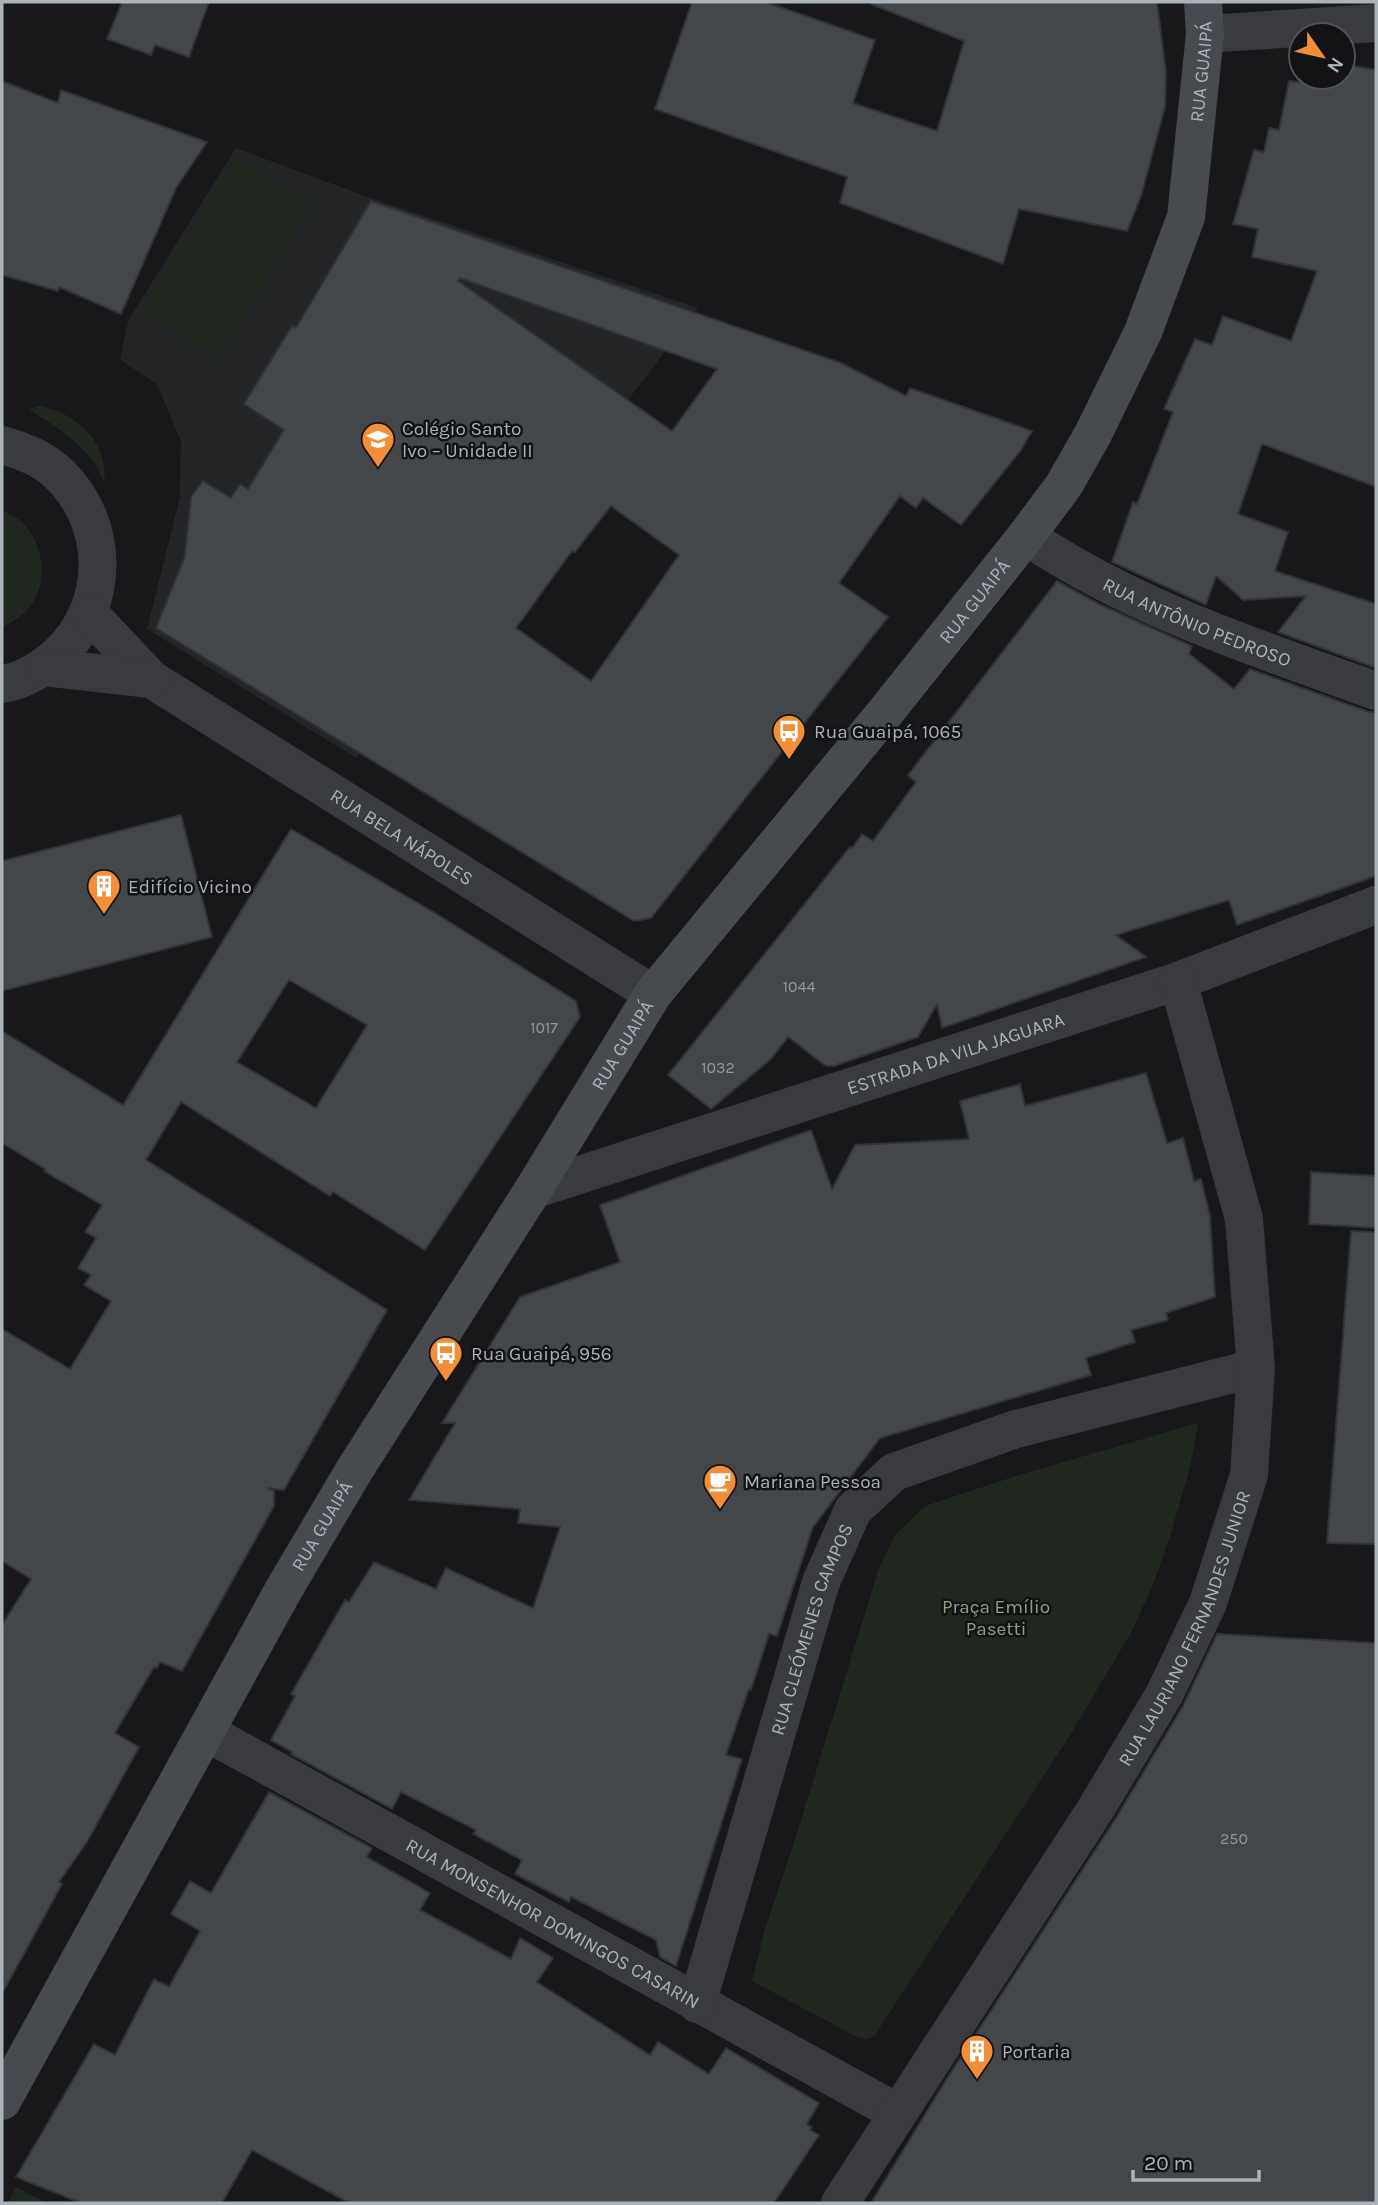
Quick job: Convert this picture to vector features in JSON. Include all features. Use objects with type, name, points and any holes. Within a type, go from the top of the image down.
[{"type":"main road","name":"RUA GUAIPÁ","points":[[2,2101],[284,1588],[355,1469],[533,1190],[653,993],[884,714],[1064,485],[1093,434],[1143,332],[1186,217],[1204,18]]},
{"type":"street","points":[[1204,18],[1376,23]]},
{"type":"street","points":[[2,445],[29,454],[57,472],[79,497],[93,528],[99,561],[95,594],[89,613],[70,643],[44,667],[11,683],[2,684]]},
{"type":"street","name":"RUA ANTÔNIO PEDROSO","points":[[1026,536],[1068,564],[1196,626],[1376,691]]},
{"type":"street","points":[[89,613],[151,679]]},
{"type":"street","points":[[44,667],[151,679]]},
{"type":"street","name":"RUA BELA NÁPOLES","points":[[151,679],[653,993]]},
{"type":"street","name":"ESTRADA DA VILA JAGUARA","points":[[533,1190],[1178,981],[1376,905]]},
{"type":"street","name":"RUA LAURIANO FERNANDES JUNIOR","points":[[840,2203],[1104,1795],[1164,1695],[1208,1603],[1250,1475],[1256,1368],[1244,1219],[1178,981]]},
{"type":"street","name":"RUA CLEÓMENES CAMPOS","points":[[697,2004],[821,1582],[853,1510],[894,1472],[967,1446],[1016,1429],[1256,1368]]},
{"type":"street","name":"RUA MONSENHOR DOMINGOS CASARIN","points":[[206,1732],[898,2113]]},
{"type":"shaded area","name":"Colégio Santo Ivo – Unidade II","points":[[236,148],[365,196],[698,308],[356,758],[147,629],[180,497],[181,441],[157,384],[120,360],[128,321]]},
{"type":"green space","points":[[235,158],[312,206],[219,358],[141,312]]},
{"type":"green space","points":[[39,406],[65,415],[87,432],[102,455],[104,483],[83,449],[29,409]]},
{"type":"green space","points":[[2,511],[24,524],[32,535],[38,547],[42,574],[40,587],[32,604],[2,628]]},
{"type":"green space","name":"Praça Emílio Pasetti","points":[[1198,1423],[1190,1468],[1170,1536],[1154,1582],[1132,1631],[1070,1735],[875,2035],[867,2039],[859,2038],[752,1981],[764,1932],[879,1568],[895,1535],[925,1506],[1022,1474]]},
{"type":"green space","points":[[16,2187],[47,2203],[8,2203]]},
{"type":"building","points":[[122,2],[209,2],[189,57],[155,45],[151,55],[107,39]]},
{"type":"building","points":[[692,2],[766,2],[875,40],[853,103],[937,131],[964,41],[871,2],[1157,2],[1166,72],[1165,107],[1141,196],[1127,231],[1019,209],[1003,264],[840,203],[847,177],[655,109]]},
{"type":"building","points":[[1357,67],[1376,70],[1376,487],[1262,444],[1238,514],[1288,532],[1275,571],[1376,604],[1376,668],[1278,632],[1306,596],[1243,600],[1216,576],[1206,605],[1112,562],[1133,502],[1137,504],[1173,412],[1164,409],[1195,339],[1212,345],[1223,316],[1291,341],[1317,271],[1252,257],[1258,229],[1233,224],[1254,150],[1264,152],[1269,128],[1279,130],[1287,91],[1357,91]]},
{"type":"building","points":[[2,81],[58,103],[61,90],[207,142],[176,188],[121,314],[59,287],[58,291],[2,275]]},
{"type":"building","points":[[371,201],[841,363],[906,396],[910,388],[1032,431],[1021,450],[961,525],[923,498],[916,508],[900,496],[839,583],[888,617],[651,918],[634,921],[156,628],[185,556],[191,497],[203,481],[231,498],[240,484],[248,489],[284,430],[244,404],[292,326],[296,328]],"holes":[[[460,278],[717,369],[672,431],[458,281]],[[611,506],[679,555],[591,681],[516,628],[572,551],[575,552]]]},
{"type":"building","points":[[1057,581],[1099,604],[1192,646],[1189,654],[1234,689],[1250,669],[1369,712],[1376,712],[1376,876],[1237,925],[1229,900],[1116,935],[1146,957],[942,1028],[937,1004],[918,1037],[834,1066],[826,1066],[788,1037],[771,1059],[711,1109],[668,1075],[850,847],[852,848],[862,834],[873,841],[916,782],[908,775]]},
{"type":"building","name":"Edifício Vicino","points":[[181,815],[212,937],[2,991],[2,861]]},
{"type":"building","points":[[291,829],[435,913],[576,1001],[580,1017],[425,1250],[333,1192],[330,1196],[181,1102],[146,1160],[387,1310],[284,1490],[267,1488],[274,1491],[274,1506],[182,1671],[160,1662],[157,1668],[154,1667],[115,1733],[139,1747],[87,1842],[59,1882],[62,1884],[2,1994],[2,1625],[31,1579],[2,1561],[2,1329],[70,1369],[111,1301],[84,1285],[91,1275],[78,1268],[96,1238],[85,1232],[102,1205],[2,1143],[2,1031],[123,1105]],"holes":[[[289,980],[367,1025],[316,1108],[237,1062]]]},
{"type":"building","points":[[1146,1073],[1167,1143],[1183,1138],[1194,1181],[1201,1179],[1210,1216],[1215,1297],[1166,1313],[1168,1320],[1131,1330],[1135,1342],[1086,1358],[1091,1375],[880,1438],[813,1527],[777,1636],[769,1634],[726,1755],[742,1759],[676,1966],[660,1957],[656,1940],[571,1897],[569,1902],[515,1874],[522,1860],[473,1834],[476,1830],[401,1792],[392,1809],[291,1754],[292,1752],[271,1740],[295,1696],[291,1694],[345,1600],[349,1602],[374,1562],[436,1589],[446,1568],[533,1608],[560,1527],[518,1523],[520,1509],[409,1500],[455,1423],[442,1423],[520,1297],[620,1262],[600,1205],[811,1130],[832,1189],[855,1145],[969,1139],[960,1101],[1020,1084],[1025,1106]]},
{"type":"building","points":[[1311,1172],[1376,1176],[1376,1228],[1309,1224]]},
{"type":"building","points":[[1351,1231],[1376,1232],[1376,1544],[1327,1543]]},
{"type":"building","points":[[1217,1634],[1376,1643],[1376,2203],[871,2203],[946,2080],[1116,1818],[1183,1706]]},
{"type":"building","points":[[269,1792],[372,1848],[367,1857],[430,1893],[420,1910],[511,1959],[520,1938],[553,1958],[537,1982],[650,2055],[658,2042],[709,2074],[726,2048],[819,2103],[807,2124],[812,2127],[810,2130],[819,2135],[774,2203],[349,2203],[252,2150],[222,2203],[81,2203],[16,2177],[94,2044],[115,2055],[154,1979],[169,1987],[200,1931],[171,1914],[190,1881],[211,1893]]},
{"type":"place","name":"Colégio Santo Ivo – Unidade II","points":[[378,469]]},
{"type":"place","name":"Rua Guaipá, 1065","points":[[789,761]]},
{"type":"place","name":"Edifício Vicino","points":[[104,916]]},
{"type":"place","name":"Rua Guaipá, 956","points":[[446,1383]]},
{"type":"place","name":"Mariana Pessoa","points":[[720,1511]]},
{"type":"place","name":"Portaria","points":[[977,2081]]}]
